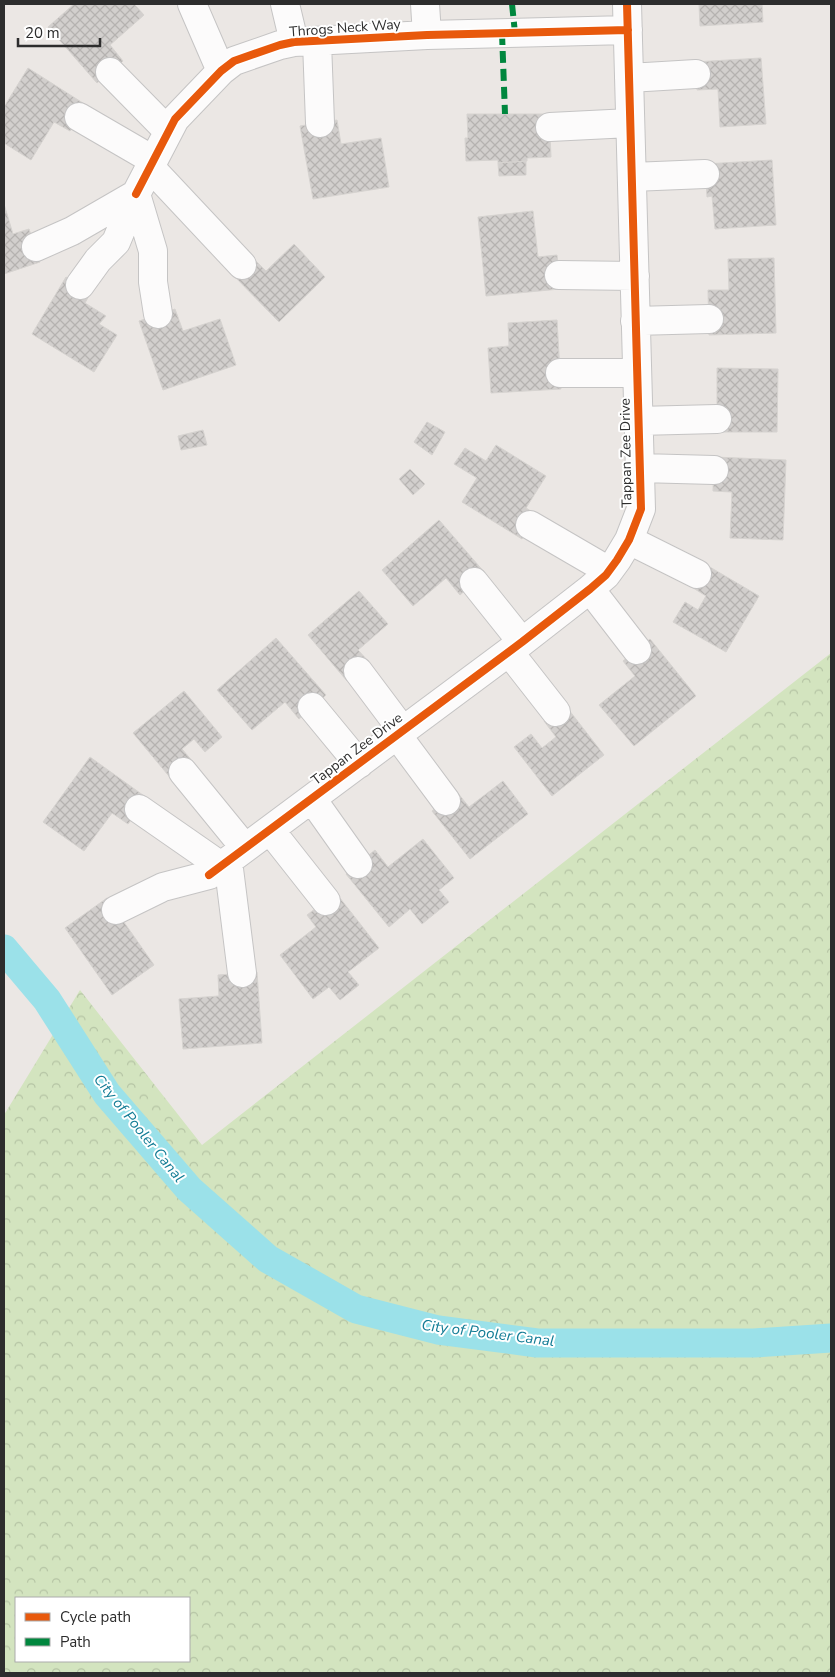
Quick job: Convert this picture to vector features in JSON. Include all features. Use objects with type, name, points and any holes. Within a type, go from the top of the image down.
[{"type":"street","points":[[192,4],[221,71]]},
{"type":"street","points":[[285,4],[306,42],[320,123]]},
{"type":"street","points":[[425,4],[427,35]]},
{"type":"street","name":"Throgs Neck Way","points":[[80,285],[98,260],[116,242],[136,194],[174,119],[221,71],[234,61],[280,45],[306,42],[427,35],[627,17]]},
{"type":"street","name":"Tappan Zee Drive","points":[[226,862],[516,647],[600,580],[618,560],[629,540],[641,509],[627,17]]},
{"type":"street","points":[[110,72],[168,131]]},
{"type":"street","points":[[629,78],[696,74]]},
{"type":"street","points":[[79,117],[152,164],[242,265]]},
{"type":"street","points":[[550,127],[630,123]]},
{"type":"street","points":[[632,177],[705,174]]},
{"type":"street","points":[[36,247],[72,230],[136,194],[153,251],[153,282],[158,314]]},
{"type":"street","points":[[559,275],[635,276]]},
{"type":"street","points":[[636,321],[709,319]]},
{"type":"street","points":[[560,373],[637,373]]},
{"type":"street","points":[[638,421],[717,419]]},
{"type":"street","points":[[640,468],[714,470]]},
{"type":"street","points":[[530,526],[600,580],[637,650]]},
{"type":"street","points":[[629,540],[697,574]]},
{"type":"street","points":[[474,582],[556,712]]},
{"type":"street","points":[[358,671],[446,801]]},
{"type":"street","points":[[312,707],[358,764]]},
{"type":"street","points":[[183,772],[226,862],[242,974]]},
{"type":"street","points":[[312,799],[358,864]]},
{"type":"street","points":[[139,809],[226,862]]},
{"type":"street","points":[[270,830],[326,901]]},
{"type":"street","points":[[116,910],[163,887],[226,862]]},
{"type":"green space","points":[[831,653],[831,1673],[4,1673],[4,1115],[80,990],[202,1145]]},
{"type":"building","points":[[74,4],[134,4],[144,15],[110,45],[123,61],[97,83],[48,27]]},
{"type":"building","points":[[699,4],[762,4],[763,22],[700,26]]},
{"type":"building","points":[[761,58],[766,124],[720,127],[718,89],[697,90],[695,62]]},
{"type":"building","points":[[28,68],[86,105],[70,131],[54,122],[31,160],[4,143],[4,107]]},
{"type":"building","points":[[467,114],[549,114],[551,157],[527,158],[527,161],[498,163],[498,160],[466,161],[465,138],[468,138]]},
{"type":"building","points":[[337,120],[341,144],[381,138],[389,187],[313,199],[300,126]]},
{"type":"building","points":[[772,160],[776,225],[715,229],[712,196],[707,197],[705,164]]},
{"type":"building","points":[[526,161],[526,175],[499,176],[498,163]]},
{"type":"building","points":[[4,204],[13,234],[29,229],[40,262],[4,274]]},
{"type":"building","points":[[533,211],[538,257],[557,255],[560,289],[486,296],[478,217]]},
{"type":"building","points":[[294,244],[325,277],[279,322],[232,274],[251,256],[266,271]]},
{"type":"building","points":[[774,258],[776,333],[709,335],[708,290],[729,290],[728,259]]},
{"type":"building","points":[[66,277],[91,292],[85,303],[106,316],[99,324],[117,335],[94,372],[32,334]]},
{"type":"building","points":[[175,309],[183,331],[220,319],[236,365],[163,390],[139,321]]},
{"type":"building","points":[[557,320],[561,389],[491,393],[488,348],[509,346],[508,323]]},
{"type":"building","points":[[717,368],[778,369],[777,432],[717,432]]},
{"type":"building","points":[[427,422],[445,432],[432,455],[414,442]]},
{"type":"building","points":[[203,430],[207,445],[181,450],[178,436]]},
{"type":"building","points":[[496,445],[546,476],[526,508],[537,515],[522,539],[462,502],[477,478],[454,464],[465,448],[486,461]]},
{"type":"building","points":[[714,457],[786,460],[783,540],[730,538],[732,492],[713,491]]},
{"type":"building","points":[[410,469],[425,484],[413,495],[399,479]]},
{"type":"building","points":[[439,520],[485,573],[460,595],[446,578],[413,606],[382,570]]},
{"type":"building","points":[[703,563],[759,596],[726,652],[673,622],[685,602],[698,610],[706,596],[690,586]]},
{"type":"building","points":[[359,591],[388,624],[358,650],[369,662],[347,681],[308,635]]},
{"type":"building","points":[[276,638],[326,695],[299,719],[285,702],[252,730],[217,690]]},
{"type":"building","points":[[650,639],[696,696],[634,746],[599,705],[635,676],[623,661]]},
{"type":"building","points":[[184,691],[222,737],[205,752],[194,739],[182,749],[194,763],[173,781],[133,733]]},
{"type":"building","points":[[565,705],[604,755],[552,796],[514,747],[531,734],[542,748],[556,737],[544,721]]},
{"type":"building","points":[[90,757],[147,798],[128,824],[112,813],[84,851],[43,822]]},
{"type":"building","points":[[503,781],[528,814],[470,859],[432,811],[457,792],[469,807]]},
{"type":"building","points":[[423,839],[454,878],[439,890],[449,902],[422,924],[410,909],[389,927],[346,874],[375,850],[388,867]]},
{"type":"building","points":[[336,893],[379,948],[348,972],[359,985],[340,1000],[329,987],[313,999],[280,955],[316,927],[307,915]]},
{"type":"building","points":[[107,898],[154,965],[112,995],[65,928]]},
{"type":"building","points":[[257,972],[262,1043],[183,1049],[179,999],[219,996],[218,975]]},
{"type":"waterway","name":"City of Pooler Canal","points":[[4,949],[47,1000],[107,1094],[189,1189],[268,1259],[356,1309],[438,1330],[537,1343],[754,1343],[831,1338]]},
{"type":"marked path","points":[[512,4],[515,33]]},
{"type":"marked path","points":[[502,33],[505,114]]},
{"type":"cycle path","points":[[209,875],[522,642],[590,589],[606,575],[629,540],[641,509],[627,4]]},
{"type":"cycle path","points":[[136,194],[175,119],[221,71],[234,61],[280,45],[294,42],[427,35],[628,30]]}]
